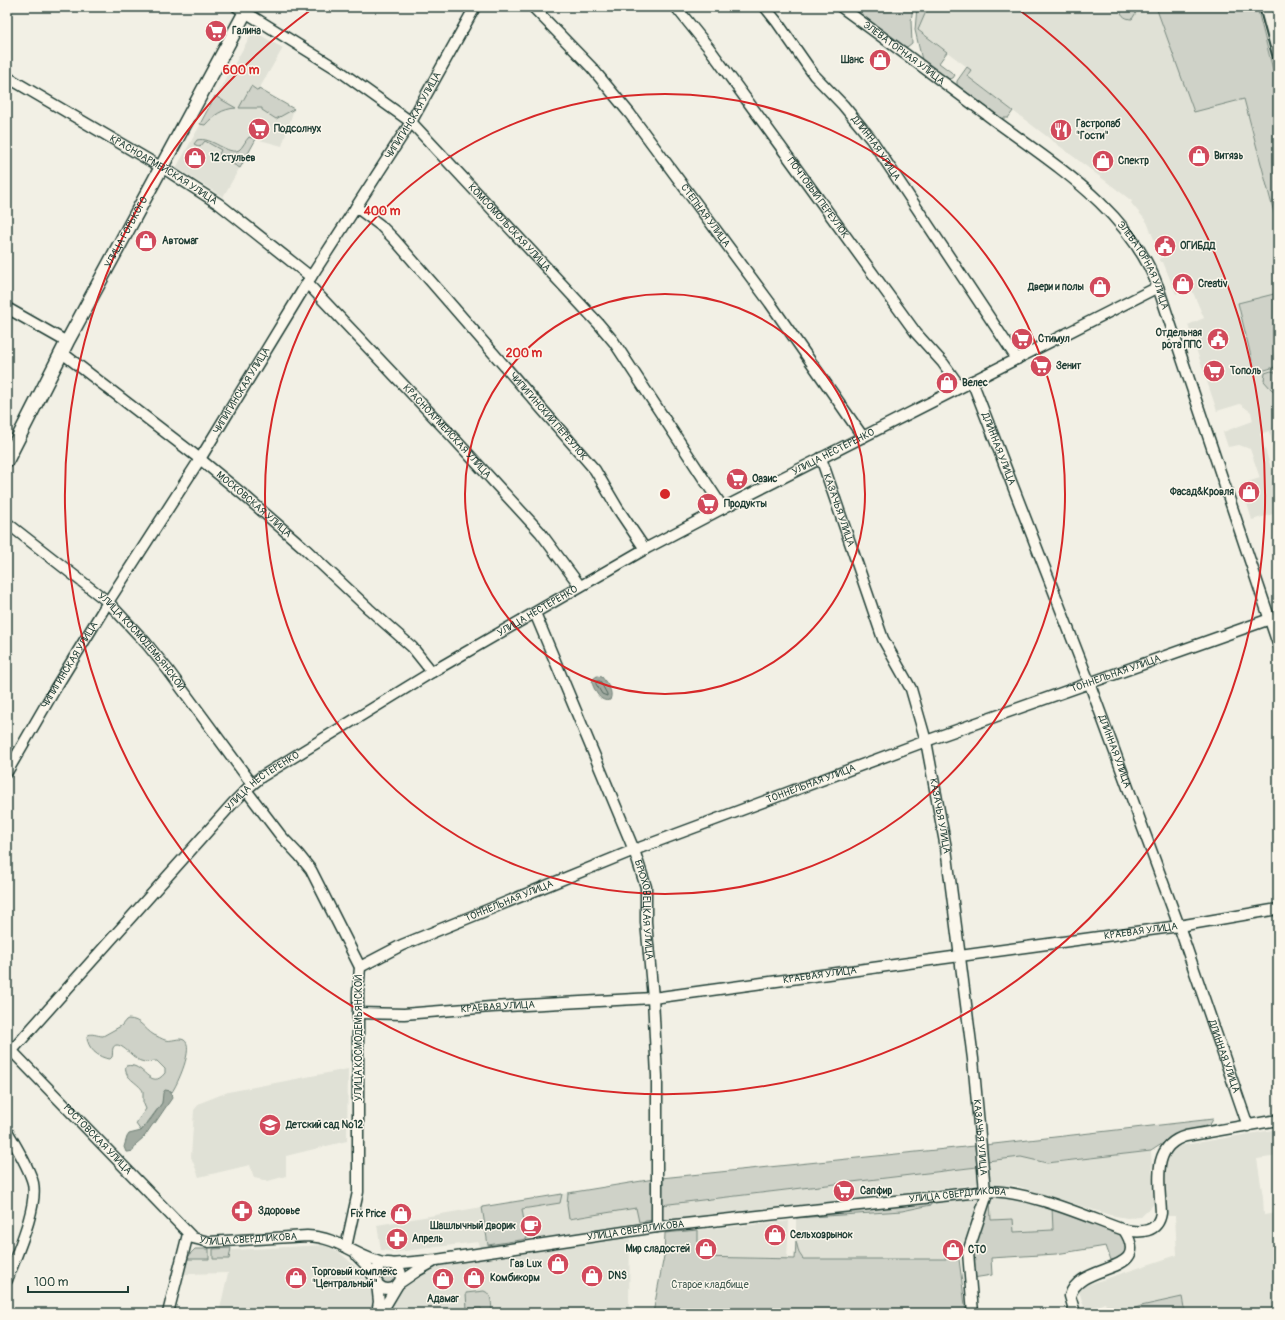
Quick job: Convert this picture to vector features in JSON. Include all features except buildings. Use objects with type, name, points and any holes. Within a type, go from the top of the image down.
[{"type":"main road","name":"УЛИЦА ГОРЬКОГО","points":[[7,460],[64,347],[162,168],[243,9]]},
{"type":"street","name":"ЧИПИГИНСКАЯ УЛИЦА","points":[[7,772],[108,602],[200,459],[309,280],[411,122],[475,7]]},
{"type":"street","name":"СТЕПНАЯ УЛИЦА","points":[[533,7],[592,68],[630,114],[770,303],[863,437]]},
{"type":"street","name":"ПОЧТОВЫЙ ПЕРЕУЛОК","points":[[676,7],[710,48],[916,333],[943,363],[960,387]]},
{"type":"street","name":"ДЛИННАЯ УЛИЦА","points":[[765,7],[814,75],[844,105],[871,139],[1016,359]]},
{"type":"street","name":"ЭЛЕВАТОРНАЯ УЛИЦА","points":[[841,7],[1069,176],[1116,218],[1134,239],[1147,261],[1158,287],[1278,644]]},
{"type":"street","name":"КОМСОМОЛЬСКАЯ УЛИЦА","points":[[243,9],[337,69],[411,122],[614,342],[723,508]]},
{"type":"street","name":"КРАСНОАРМЕЙСКАЯ УЛИЦА","points":[[7,78],[162,168],[218,204],[309,280],[540,532],[580,586]]},
{"type":"street","name":"ЧИПИГИНСКИЙ ПЕРЕУЛОК","points":[[356,207],[383,228],[394,239],[595,470],[618,509],[645,549]]},
{"type":"street","name":"УЛИЦА НЕСТЕРЕНКО","points":[[9,1051],[249,787],[261,777],[432,672],[645,549],[1158,287]]},
{"type":"street","name":"МОСКОВСКАЯ УЛИЦА","points":[[7,308],[64,347],[246,497],[412,647],[432,672]]},
{"type":"street","name":"ДЛИННАЯ УЛИЦА","points":[[972,381],[1089,682],[1179,926],[1248,1126]]},
{"type":"street","name":"КАЗАЧЬЯ УЛИЦА","points":[[821,458],[886,646],[911,689],[926,741],[946,848],[987,1191]]},
{"type":"street","name":"УЛИЦА КОСМОДЕМЬЯНСКОЙ","points":[[7,523],[108,602],[146,643],[168,670],[281,836],[307,863],[360,966],[358,993],[358,1192],[348,1248]]},
{"type":"street","name":"БРЮХОВЕЦКАЯ УЛИЦА","points":[[535,613],[634,850],[646,887],[646,922],[653,998],[657,1076],[657,1227]]},
{"type":"street","name":"ТОННЕЛЬНАЯ УЛИЦА","points":[[360,966],[402,945],[634,850],[926,741],[1270,619]]},
{"type":"street","name":"КРАЕВАЯ УЛИЦА","points":[[358,1013],[404,1014],[653,998],[1179,926],[1278,909]]},
{"type":"street","name":"РОСТОВСКАЯ УЛИЦА","points":[[9,1051],[188,1234]]},
{"type":"street","name":"УЛИЦА СВЕРДЛИКОВА","points":[[168,1313],[188,1234],[196,1240],[209,1242],[314,1236],[327,1238],[368,1259],[389,1264],[436,1260],[657,1227],[987,1191],[1004,1192],[1029,1197],[1124,1230],[1147,1230],[1153,1228],[1158,1223],[1161,1213],[1160,1164],[1163,1154],[1171,1143],[1176,1139],[1186,1136],[1278,1120]]},
{"type":"street","points":[[7,1131],[30,1174],[34,1193],[25,1229],[7,1280]]},
{"type":"street","points":[[973,1313],[968,1252],[987,1191]]},
{"type":"street","points":[[1075,1313],[1070,1296],[1076,1284],[1086,1277],[1124,1262],[1129,1257],[1132,1246],[1124,1230]]},
{"type":"street","points":[[348,1248],[367,1266],[377,1282],[385,1288],[390,1289],[436,1260]]},
{"type":"street","points":[[377,1313],[379,1302],[376,1276],[378,1269],[389,1264],[398,1268],[401,1277],[381,1313]]},
{"type":"shaded area","points":[[928,7],[1136,7],[1138,11],[1149,7],[1156,7],[1194,111],[1244,99],[1278,228],[1278,293],[1238,303],[1255,373],[1278,366],[1278,460],[1269,431],[1260,434],[1275,480],[1278,479],[1278,530],[1273,514],[1252,520],[1241,484],[1260,478],[1250,449],[1239,445],[1228,447],[1223,432],[1253,421],[1251,412],[1240,404],[1217,411],[1188,325],[1204,318],[1191,288],[1176,294],[1163,262],[1159,259],[1163,258],[1147,222],[1131,203],[1132,201],[967,76],[971,70],[917,29]]},
{"type":"shaded area","points":[[253,31],[283,48],[259,89],[294,109],[282,146],[256,139],[223,197],[176,168]]},
{"type":"shaded area","name":"Детский сад №12","points":[[348,1069],[347,1141],[286,1156],[286,1176],[268,1181],[254,1178],[250,1165],[199,1177],[191,1157],[194,1110],[200,1103],[228,1092]]},
{"type":"shaded area","points":[[1278,1129],[1278,1156],[1257,1159],[1263,1197],[1264,1215],[1278,1213],[1278,1313],[1185,1313],[1182,1297],[1141,1306],[1122,1313],[1108,1313],[1105,1303],[1085,1310],[1078,1288],[1177,1255],[1175,1216],[1163,1216],[1163,1166],[1172,1147]]},
{"type":"shaded area","points":[[1151,1151],[1154,1204],[1141,1217],[1127,1218],[1110,1215],[1014,1185],[990,1188],[987,1161],[1021,1157],[1047,1163]]},
{"type":"shaded area","points":[[977,1167],[979,1184],[653,1223],[479,1249],[478,1242],[396,1252],[381,1250],[377,1225],[482,1207],[488,1245],[522,1209],[559,1203],[562,1194],[568,1193],[567,1205],[637,1208]]},
{"type":"shaded area","points":[[990,1194],[998,1194],[1052,1207],[1053,1230],[1014,1232],[991,1220]]},
{"type":"shaded area","points":[[985,1195],[966,1258],[803,1259],[799,1253],[796,1241],[796,1218],[902,1211],[931,1205],[931,1200]]},
{"type":"shaded area","points":[[789,1221],[787,1259],[697,1257],[698,1230]]},
{"type":"shaded area","points":[[630,1235],[628,1313],[389,1313],[402,1288],[423,1270],[439,1263]]},
{"type":"shaded area","name":"Торговый комплекс \"Центральный\"","points":[[324,1245],[339,1252],[362,1274],[374,1296],[374,1304],[370,1313],[219,1313],[228,1273],[183,1274],[187,1259],[195,1249],[231,1248],[231,1250]]},
{"type":"green space","points":[[849,7],[913,7],[911,21],[912,43],[907,47],[903,46]]},
{"type":"green space","points":[[917,7],[928,7],[918,30],[947,52],[939,63],[955,75],[953,78],[949,79],[922,60],[915,30]]},
{"type":"green space","points":[[1120,7],[1149,7],[1137,11],[1132,19],[1123,16]]},
{"type":"green space","points":[[1156,7],[1257,7],[1278,89],[1278,228],[1244,99],[1194,112]]},
{"type":"green space","points":[[967,67],[971,70],[967,76],[1013,111],[1008,118],[1001,118],[957,85],[957,81]]},
{"type":"green space","points":[[251,86],[294,109],[276,119],[262,110],[262,108],[239,108]]},
{"type":"green space","points":[[215,96],[236,108],[219,113],[205,125],[200,124]]},
{"type":"green space","points":[[249,137],[256,139],[240,168],[218,156],[221,150],[205,141],[200,147],[194,144],[197,140],[203,140],[235,151],[240,149]]},
{"type":"green space","points":[[1278,293],[1278,366],[1255,373],[1238,303]]},
{"type":"green space","points":[[1271,371],[1275,372],[1278,376],[1278,394],[1264,381],[1265,373]]},
{"type":"green space","points":[[128,1019],[139,1022],[151,1033],[164,1040],[182,1039],[187,1044],[184,1066],[172,1092],[164,1093],[162,1103],[141,1131],[136,1124],[146,1109],[143,1102],[143,1091],[129,1077],[126,1066],[138,1068],[151,1078],[155,1079],[160,1078],[165,1073],[165,1069],[157,1061],[145,1062],[138,1060],[118,1045],[115,1045],[113,1048],[112,1057],[110,1059],[101,1057],[94,1052],[87,1040],[87,1036],[92,1034],[103,1036],[121,1026]]},
{"type":"green space","points":[[1213,1119],[1206,1128],[1177,1134],[1151,1151],[1047,1163],[1021,1157],[987,1161],[985,1145]]},
{"type":"green space","points":[[975,1146],[977,1167],[661,1205],[661,1178]]},
{"type":"green space","points":[[654,1179],[653,1220],[639,1222],[636,1208],[569,1219],[567,1205],[568,1193]]},
{"type":"green space","points":[[562,1194],[560,1203],[522,1209],[527,1239],[488,1245],[482,1207]]},
{"type":"green space","points":[[931,1200],[931,1205],[902,1211],[796,1218],[796,1215]]},
{"type":"green space","points":[[990,1200],[991,1220],[1013,1219],[1014,1232],[1053,1230],[1052,1207],[1121,1234],[1124,1236],[1127,1251],[1120,1258],[1111,1260],[1106,1246],[1056,1254],[991,1258],[992,1275],[973,1278],[970,1257]]},
{"type":"green space","name":"Старое кладбище","points":[[698,1230],[698,1257],[795,1259],[796,1241],[799,1253],[803,1259],[959,1259],[966,1313],[653,1313],[664,1256],[665,1233]]},
{"type":"green space","points":[[231,1248],[229,1259],[213,1259],[213,1249]]},
{"type":"green space","points":[[195,1249],[209,1249],[209,1259],[187,1259]]},
{"type":"green space","points":[[384,1268],[392,1268],[397,1273],[395,1284],[392,1286],[384,1286],[379,1281],[379,1273]]},
{"type":"green space","points":[[487,1292],[490,1297],[492,1313],[482,1313],[481,1308],[467,1309],[466,1293]]},
{"type":"green space","points":[[1182,1297],[1185,1313],[1122,1313],[1141,1306]]},
{"type":"water","points":[[597,676],[602,677],[609,688],[611,694],[610,700],[603,700],[596,693],[592,683],[593,679]]},
{"type":"water","points":[[165,1090],[171,1091],[172,1098],[155,1123],[144,1137],[136,1144],[133,1151],[126,1152],[124,1147],[127,1137],[129,1134],[141,1131],[151,1119],[162,1103],[163,1093]]},
{"type":"railway","points":[[1259,7],[1278,77]]},
{"type":"place","name":"Галина","points":[[216,31]]},
{"type":"place","name":"Шанс","points":[[880,60]]},
{"type":"place","name":"Подсолнух","points":[[259,129]]},
{"type":"place","name":"Гастропаб \"Гости\"","points":[[1061,130]]},
{"type":"place","name":"Витязь","points":[[1199,156]]},
{"type":"place","name":"12 стульев","points":[[195,158]]},
{"type":"place","name":"Спектр","points":[[1103,161]]},
{"type":"place","name":"Автомаг","points":[[146,241]]},
{"type":"place","name":"ОГИБДД","points":[[1165,246]]},
{"type":"place","name":"Creativ","points":[[1183,284]]},
{"type":"place","name":"Двери и полы","points":[[1100,287]]},
{"type":"place","name":"Стимул","points":[[1022,339]]},
{"type":"place","name":"Отдельная рота ППС","points":[[1218,339]]},
{"type":"place","name":"Зенит","points":[[1041,366]]},
{"type":"place","name":"Тополь","points":[[1214,371]]},
{"type":"place","name":"Велес","points":[[947,383]]},
{"type":"place","name":"Оазис","points":[[737,479]]},
{"type":"place","name":"Фасад&Кровля","points":[[1249,492]]},
{"type":"place","name":"Продукты","points":[[708,504]]},
{"type":"place","name":"Детский сад №12","points":[[270,1125]]},
{"type":"place","name":"Сапфир","points":[[844,1191]]},
{"type":"place","name":"Здоровье","points":[[242,1211]]},
{"type":"place","name":"Fix Price","points":[[401,1214]]},
{"type":"place","name":"Шашлычный дворик","points":[[531,1226]]},
{"type":"place","name":"Сельхозрынок","points":[[775,1235]]},
{"type":"place","name":"Апрель","points":[[397,1239]]},
{"type":"place","name":"Мир сладостей","points":[[706,1249]]},
{"type":"place","name":"СТО","points":[[953,1250]]},
{"type":"place","name":"Газ Lux","points":[[558,1264]]},
{"type":"place","name":"DNS","points":[[592,1276]]},
{"type":"place","name":"Торговый комплекс \"Центральный\"","points":[[296,1278]]},
{"type":"place","name":"Комбикорм","points":[[474,1278]]},
{"type":"place","name":"Адамаг","points":[[443,1279]]}]
